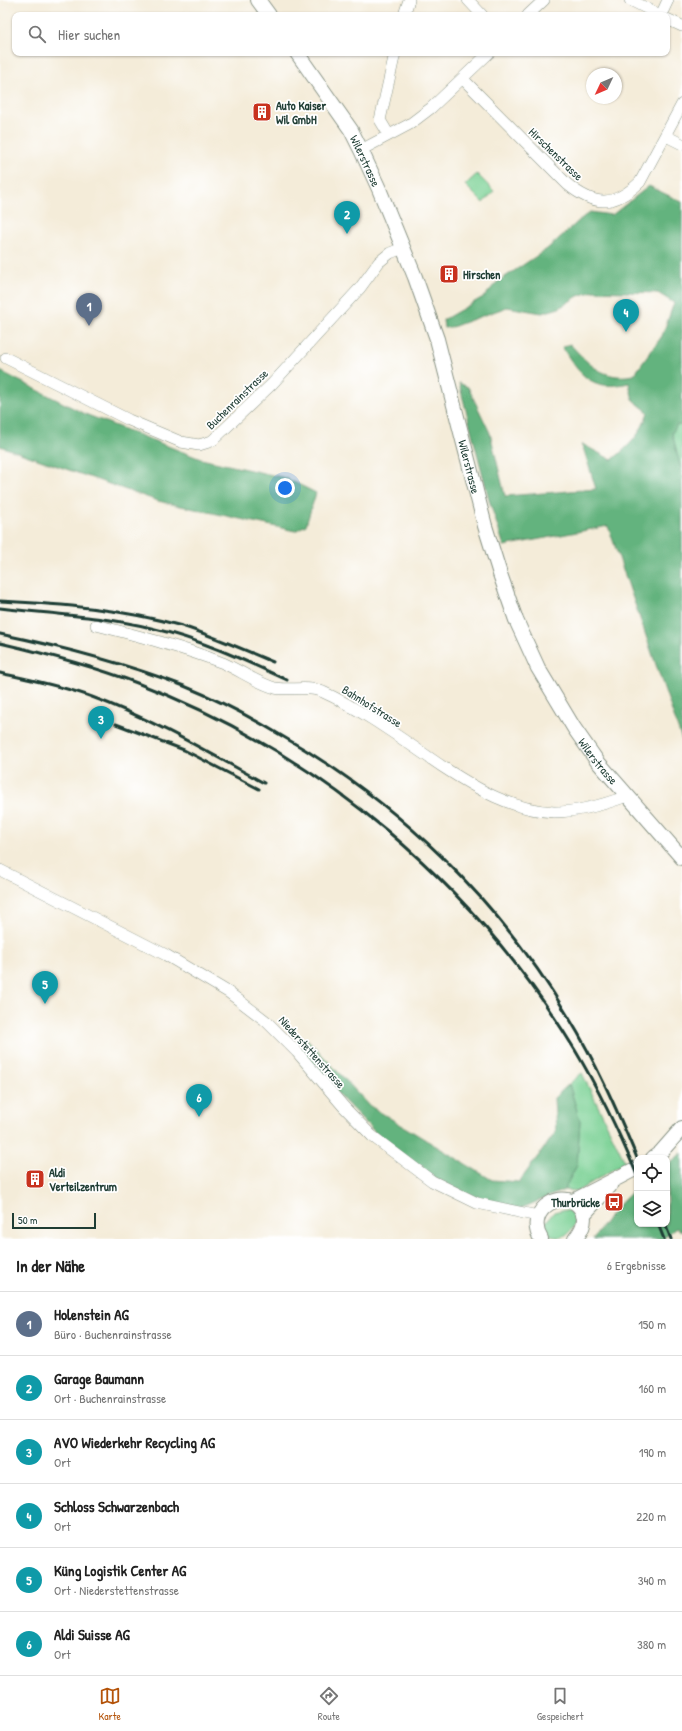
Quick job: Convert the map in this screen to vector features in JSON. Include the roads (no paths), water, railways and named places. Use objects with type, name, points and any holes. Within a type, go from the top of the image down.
[{"type":"main road","points":[[258,0],[267,12]]},
{"type":"main road","name":"Wilerstrasse","points":[[298,56],[351,130],[379,189],[403,248],[437,339],[485,526],[516,620],[538,668],[555,698],[597,761],[682,858]]},
{"type":"main road","points":[[657,1155],[682,1128]]},
{"type":"main road","points":[[573,1201],[634,1170]]},
{"type":"main road","points":[[575,1239],[582,1230],[584,1215],[617,1179]]},
{"type":"main road","points":[[541,1239],[536,1227],[538,1216],[545,1206],[552,1202],[566,1200],[573,1201],[579,1206],[584,1215]]},
{"type":"street","points":[[405,12],[409,0]]},
{"type":"street","points":[[468,0],[479,12]]},
{"type":"street","points":[[531,12],[544,0]]},
{"type":"street","points":[[630,0],[654,12]]},
{"type":"street","points":[[662,12],[668,0]]},
{"type":"street","points":[[670,20],[682,26]]},
{"type":"street","points":[[389,135],[380,120],[394,56]]},
{"type":"street","points":[[361,150],[410,124],[431,108],[486,56]]},
{"type":"street","name":"Hirschenstrasse","points":[[463,79],[565,182],[577,192],[591,199],[603,201],[618,199],[631,191],[640,182],[648,170],[682,104]]},
{"type":"street","points":[[666,136],[682,144]]},
{"type":"street","name":"Buchenrainstrasse","points":[[6,358],[129,420],[182,442],[193,445],[206,444],[212,441],[272,384],[360,288],[379,262],[390,253],[403,248]]},
{"type":"street","name":"Bahnhofstrasse","points":[[96,625],[166,643],[224,664],[274,688],[321,691],[349,705],[470,784],[495,798],[523,807],[553,812],[580,810],[607,804],[627,796]]},
{"type":"street","name":"Niederstettenstrasse","points":[[0,870],[166,955],[228,992],[266,1021],[297,1052],[343,1106],[372,1136],[432,1181],[477,1203],[538,1216]]},
{"type":"railway","points":[[0,601],[92,608],[160,620],[205,634],[273,662]]},
{"type":"railway","points":[[0,608],[94,618],[151,628],[203,644],[237,657],[287,680]]},
{"type":"railway","points":[[0,634],[47,644],[116,663],[184,686],[208,696],[277,733],[321,760],[363,789],[441,856],[477,893],[541,974],[569,1018],[597,1069],[636,1155]]},
{"type":"railway","points":[[0,643],[104,671],[137,683],[204,712],[268,746],[329,786],[387,830],[440,880],[490,933],[535,990],[575,1050],[592,1080],[616,1127],[634,1168]]},
{"type":"railway","points":[[0,673],[92,697],[136,715],[180,737],[264,783]]},
{"type":"railway","points":[[116,724],[184,750],[259,789]]},
{"type":"railway","points":[[659,1227],[664,1239]]},
{"type":"railway","points":[[666,1227],[671,1239]]},
{"type":"place","name":"Auto Kaiser Wil GmbH","points":[[262,112]]},
{"type":"place","name":"Garage Baumann","points":[[347,234]]},
{"type":"place","name":"Hirschen","points":[[449,274]]},
{"type":"place","name":"Holenstein AG","points":[[89,326]]},
{"type":"place","name":"Schloss Schwarzenbach","points":[[626,332]]},
{"type":"place","name":"AVO Wiederkehr Recycling AG","points":[[101,739]]},
{"type":"place","name":"Küng Logistik Center AG","points":[[45,1004]]},
{"type":"place","name":"Aldi Suisse AG","points":[[199,1117]]},
{"type":"place","name":"Aldi Verteilzentrum","points":[[35,1179]]},
{"type":"place","name":"Thurbrücke","points":[[614,1202]]}]
